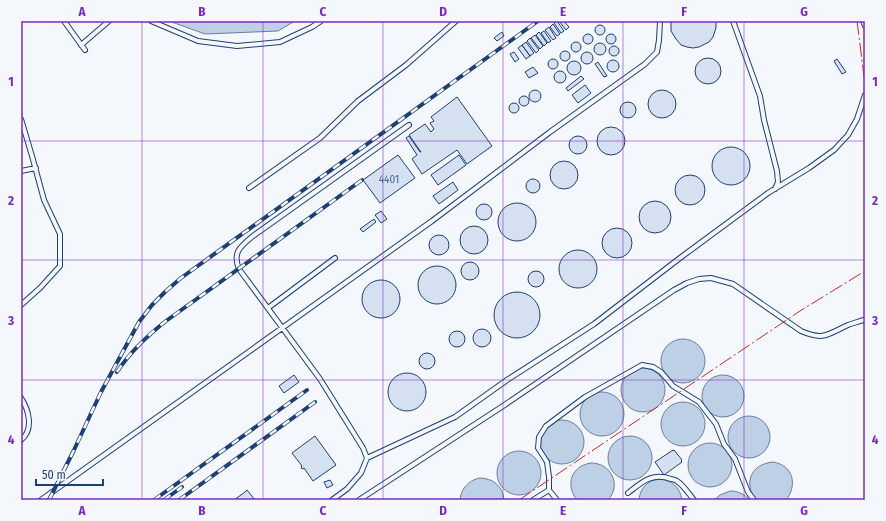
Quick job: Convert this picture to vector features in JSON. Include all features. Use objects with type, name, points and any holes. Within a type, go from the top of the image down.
[{"type":"lane","points":[[64,21],[85,50]]},
{"type":"lane","points":[[81,45],[109,21]]},
{"type":"lane","points":[[151,21],[198,41],[237,46],[280,42],[312,27],[321,21]]},
{"type":"lane","points":[[249,188],[320,138],[358,101],[406,65],[456,21]]},
{"type":"lane","points":[[41,500],[432,221],[550,132],[645,64],[657,52],[660,40],[660,21]]},
{"type":"lane","points":[[733,21],[760,96],[764,120],[777,171],[778,182],[774,189]]},
{"type":"lane","points":[[864,21],[865,26]]},
{"type":"lane","points":[[332,500],[347,489],[361,472],[367,458],[455,417],[507,380],[594,324],[774,189],[809,168],[834,150],[848,136],[857,119],[865,96]]},
{"type":"lane","points":[[21,119],[44,200],[60,234],[60,266],[40,288],[21,305]]},
{"type":"lane","points":[[367,458],[363,448],[320,379],[239,269],[235,261],[241,246],[253,236],[409,125]]},
{"type":"lane","points":[[21,171],[36,168]]},
{"type":"lane","points":[[268,308],[335,258]]},
{"type":"lane","points":[[359,500],[503,406],[674,290],[699,279],[711,278],[733,284],[809,335],[829,335],[863,320],[865,321]]},
{"type":"lane","points":[[557,500],[549,490],[547,462],[538,448],[539,437],[546,426],[585,397],[642,365],[653,367],[661,372],[673,386],[699,402],[716,424],[724,444],[735,459],[748,492],[754,500]]},
{"type":"lane","points":[[21,398],[25,405],[30,422],[25,437],[21,440]]},
{"type":"lane","points":[[628,493],[643,482],[656,476],[666,477],[676,481],[694,500]]},
{"type":"lane","points":[[533,500],[549,490]]},
{"type":"water","points":[[169,21],[295,21],[278,31],[205,34]]},
{"type":"water","points":[[683,339],[695,343],[701,349],[705,361],[701,373],[695,379],[683,383],[671,379],[665,373],[661,361],[665,349],[671,343]]},
{"type":"water","points":[[643,368],[655,372],[661,378],[665,390],[661,402],[655,408],[643,412],[631,408],[625,402],[621,390],[625,378],[631,372]]},
{"type":"water","points":[[719,375],[727,375],[735,378],[741,384],[744,396],[741,408],[735,414],[727,417],[719,417],[711,414],[705,408],[702,400],[702,392],[705,384],[711,378]]},
{"type":"water","points":[[602,392],[614,396],[620,402],[624,414],[620,426],[614,432],[602,436],[590,432],[584,426],[580,414],[584,402],[590,396]]},
{"type":"water","points":[[683,402],[695,406],[701,412],[705,424],[701,436],[695,442],[683,446],[671,442],[665,436],[661,424],[665,412],[671,406]]},
{"type":"water","points":[[745,416],[753,416],[761,419],[767,425],[770,437],[767,449],[761,455],[753,458],[745,458],[737,455],[731,449],[728,441],[728,433],[731,425],[737,419]]},
{"type":"water","points":[[562,420],[574,424],[580,430],[584,442],[580,454],[574,460],[562,464],[550,460],[544,454],[540,442],[544,430],[550,424]]},
{"type":"water","points":[[630,436],[642,440],[648,446],[652,458],[648,470],[642,476],[630,480],[618,476],[612,470],[608,458],[612,446],[618,440]]},
{"type":"water","points":[[710,443],[722,447],[728,453],[732,465],[728,477],[722,483],[710,487],[698,483],[692,477],[688,465],[692,453],[698,447]]},
{"type":"water","points":[[519,451],[531,455],[537,461],[541,473],[537,485],[531,491],[519,495],[507,491],[501,485],[497,473],[501,461],[507,455]]},
{"type":"water","points":[[773,462],[785,467],[792,476],[792,488],[790,494],[786,500],[756,500],[750,487],[751,475],[759,466]]},
{"type":"water","points":[[591,463],[604,467],[612,476],[614,488],[608,500],[577,500],[573,494],[571,488],[572,477],[579,468]]},
{"type":"water","points":[[479,478],[493,481],[502,491],[504,500],[460,500],[462,492],[466,486]]},
{"type":"water","points":[[659,479],[668,481],[675,485],[681,495],[682,500],[639,500],[641,492],[645,486],[651,481]]},
{"type":"water","points":[[730,491],[741,493],[750,500],[714,500],[720,495]]},
{"type":"building","points":[[557,21],[564,31],[561,33],[554,23]]},
{"type":"building","points":[[559,21],[564,21],[569,27],[566,30]]},
{"type":"building","points":[[671,21],[716,21],[716,28],[713,37],[709,42],[693,48],[681,45],[676,39],[671,31]]},
{"type":"building","points":[[553,24],[560,34],[557,36],[550,27]]},
{"type":"building","points":[[598,25],[602,25],[605,30],[602,35],[598,35],[595,32],[595,28]]},
{"type":"building","points":[[549,27],[556,38],[553,40],[545,30]]},
{"type":"building","points":[[544,31],[551,41],[548,43],[541,33]]},
{"type":"building","points":[[502,32],[504,36],[497,41],[494,38]]},
{"type":"building","points":[[539,32],[547,43],[544,46],[536,35]]},
{"type":"building","points":[[586,34],[590,34],[593,39],[590,44],[586,44],[583,41],[583,37]]},
{"type":"building","points":[[609,34],[613,34],[616,39],[613,44],[609,44],[606,41],[606,37]]},
{"type":"building","points":[[535,35],[543,46],[540,49],[531,38]]},
{"type":"building","points":[[530,38],[539,50],[536,53],[527,41]]},
{"type":"building","points":[[526,42],[534,53],[530,56],[522,45]]},
{"type":"building","points":[[574,42],[578,42],[581,47],[578,52],[574,52],[571,49],[571,45]]},
{"type":"building","points":[[602,43],[605,44],[605,54],[598,55],[595,54],[594,47],[595,44]]},
{"type":"building","points":[[522,45],[530,56],[526,59],[518,48]]},
{"type":"building","points":[[612,46],[616,46],[619,51],[616,56],[612,56],[609,53],[609,49]]},
{"type":"building","points":[[563,51],[567,51],[570,56],[567,61],[563,61],[560,58],[560,54]]},
{"type":"building","points":[[514,52],[519,59],[515,62],[510,54]]},
{"type":"building","points":[[585,52],[589,52],[593,58],[589,64],[585,64],[581,60],[581,56]]},
{"type":"building","points":[[708,58],[717,62],[721,71],[717,80],[708,84],[699,80],[695,71],[699,62]]},
{"type":"building","points":[[551,59],[555,59],[558,64],[555,69],[551,69],[548,66],[548,62]]},
{"type":"building","points":[[837,59],[846,72],[842,74],[834,61]]},
{"type":"building","points":[[615,60],[618,61],[618,71],[611,72],[608,71],[607,64],[608,61]]},
{"type":"building","points":[[574,61],[579,63],[581,68],[579,73],[574,75],[569,73],[567,68],[569,63]]},
{"type":"building","points":[[598,62],[607,76],[604,77],[595,64]]},
{"type":"building","points":[[533,67],[538,73],[529,78],[525,72]]},
{"type":"building","points":[[562,71],[565,72],[565,82],[558,83],[555,82],[554,75],[555,72]]},
{"type":"building","points":[[581,76],[584,79],[568,91],[566,88]]},
{"type":"building","points":[[585,85],[591,93],[578,103],[572,95]]},
{"type":"building","points":[[533,90],[537,90],[541,96],[537,102],[533,102],[529,98],[529,94]]},
{"type":"building","points":[[662,90],[668,91],[672,94],[675,98],[675,110],[672,114],[668,117],[662,118],[656,117],[652,114],[649,110],[648,104],[649,98],[652,94],[656,91]]},
{"type":"building","points":[[522,96],[526,96],[529,101],[526,106],[522,106],[519,103],[519,99]]},
{"type":"building","points":[[457,97],[492,146],[467,164],[457,150],[422,174],[412,159],[417,155],[406,138],[409,136],[421,152],[409,135],[425,124],[431,132],[434,129],[430,123],[434,121],[431,117]]},
{"type":"building","points":[[628,102],[634,104],[636,110],[634,116],[628,118],[622,116],[620,110],[622,104]]},
{"type":"building","points":[[512,103],[516,103],[519,108],[516,113],[512,113],[509,110],[509,106]]},
{"type":"building","points":[[611,127],[621,131],[625,141],[621,151],[611,155],[601,151],[597,141],[601,131]]},
{"type":"building","points":[[578,136],[584,139],[587,145],[584,151],[578,154],[572,151],[569,145],[572,139]]},
{"type":"building","points":[[731,147],[741,150],[747,156],[750,166],[747,176],[741,182],[731,185],[721,182],[715,176],[712,166],[715,156],[721,150]]},
{"type":"building","points":[[398,155],[415,178],[380,203],[363,180]]},
{"type":"building","points":[[459,155],[466,165],[438,185],[431,175]]},
{"type":"building","points":[[564,161],[574,165],[578,175],[574,185],[564,189],[554,185],[550,175],[554,165]]},
{"type":"building","points":[[690,175],[701,179],[705,190],[701,201],[690,205],[679,201],[675,190],[679,179]]},
{"type":"building","points":[[533,179],[538,181],[540,186],[538,191],[533,193],[528,191],[526,186],[528,181]]},
{"type":"building","points":[[453,182],[458,190],[439,204],[433,196]]},
{"type":"building","points":[[652,201],[658,201],[668,208],[671,217],[670,223],[664,230],[658,233],[652,233],[642,226],[639,220],[639,214],[646,204]]},
{"type":"building","points":[[517,203],[530,209],[536,222],[530,235],[517,241],[504,235],[498,222],[504,209]]},
{"type":"building","points":[[484,204],[490,206],[492,212],[490,218],[484,220],[478,218],[476,212],[478,206]]},
{"type":"building","points":[[381,211],[387,219],[381,223],[375,215]]},
{"type":"building","points":[[374,219],[376,222],[363,232],[360,229]]},
{"type":"building","points":[[474,226],[484,230],[488,240],[484,250],[474,254],[464,250],[460,240],[464,230]]},
{"type":"building","points":[[617,228],[623,229],[631,237],[631,249],[623,257],[617,258],[611,257],[603,249],[602,243],[603,237],[611,229]]},
{"type":"building","points":[[439,235],[446,238],[449,245],[446,252],[439,255],[432,252],[429,245],[432,238]]},
{"type":"building","points":[[574,250],[582,250],[592,255],[596,262],[596,276],[592,283],[582,288],[574,288],[564,283],[562,280],[559,273],[559,265],[564,255],[567,253]]},
{"type":"building","points":[[470,262],[476,265],[479,271],[476,277],[470,280],[464,277],[461,271],[464,265]]},
{"type":"building","points":[[433,266],[441,266],[453,275],[456,285],[453,295],[447,301],[441,304],[433,304],[421,295],[418,289],[418,281],[427,269]]},
{"type":"building","points":[[536,271],[542,273],[544,279],[542,285],[536,287],[530,285],[528,279],[530,273]]},
{"type":"building","points":[[381,280],[394,286],[400,299],[394,312],[381,318],[368,312],[362,299],[368,286]]},
{"type":"building","points":[[517,292],[530,296],[536,302],[540,315],[536,328],[530,334],[517,338],[504,334],[498,328],[494,315],[498,302],[504,296]]},
{"type":"building","points":[[482,329],[488,332],[491,338],[488,344],[482,347],[476,344],[473,338],[476,332]]},
{"type":"building","points":[[457,331],[463,333],[465,339],[463,345],[457,347],[451,345],[449,339],[451,333]]},
{"type":"building","points":[[427,353],[433,355],[435,361],[433,367],[427,369],[421,367],[419,361],[421,355]]},
{"type":"building","points":[[407,373],[417,376],[423,382],[426,392],[423,402],[417,408],[407,411],[397,408],[391,402],[388,392],[391,382],[397,376]]},
{"type":"building","points":[[294,375],[299,382],[284,393],[279,386]]},
{"type":"building","points":[[315,436],[336,465],[313,481],[304,468],[302,469],[302,466],[292,453]]},
{"type":"building","points":[[673,450],[682,462],[664,475],[655,462]]},
{"type":"building","points":[[330,480],[333,485],[327,488],[324,482]]},
{"type":"building","points":[[247,490],[255,500],[234,500],[245,492]]},
{"type":"railway","points":[[49,500],[101,392],[139,322],[152,305],[166,291],[181,278],[538,21]]},
{"type":"railway","points":[[117,372],[139,345],[166,321],[362,180]]},
{"type":"railway","points":[[154,500],[307,390]]},
{"type":"railway","points":[[179,500],[315,402]]},
{"type":"railway","points":[[164,500],[182,487]]},
{"type":"power","points":[[857,21],[865,84]]},
{"type":"power","points":[[519,500],[800,311],[865,271]]}]
